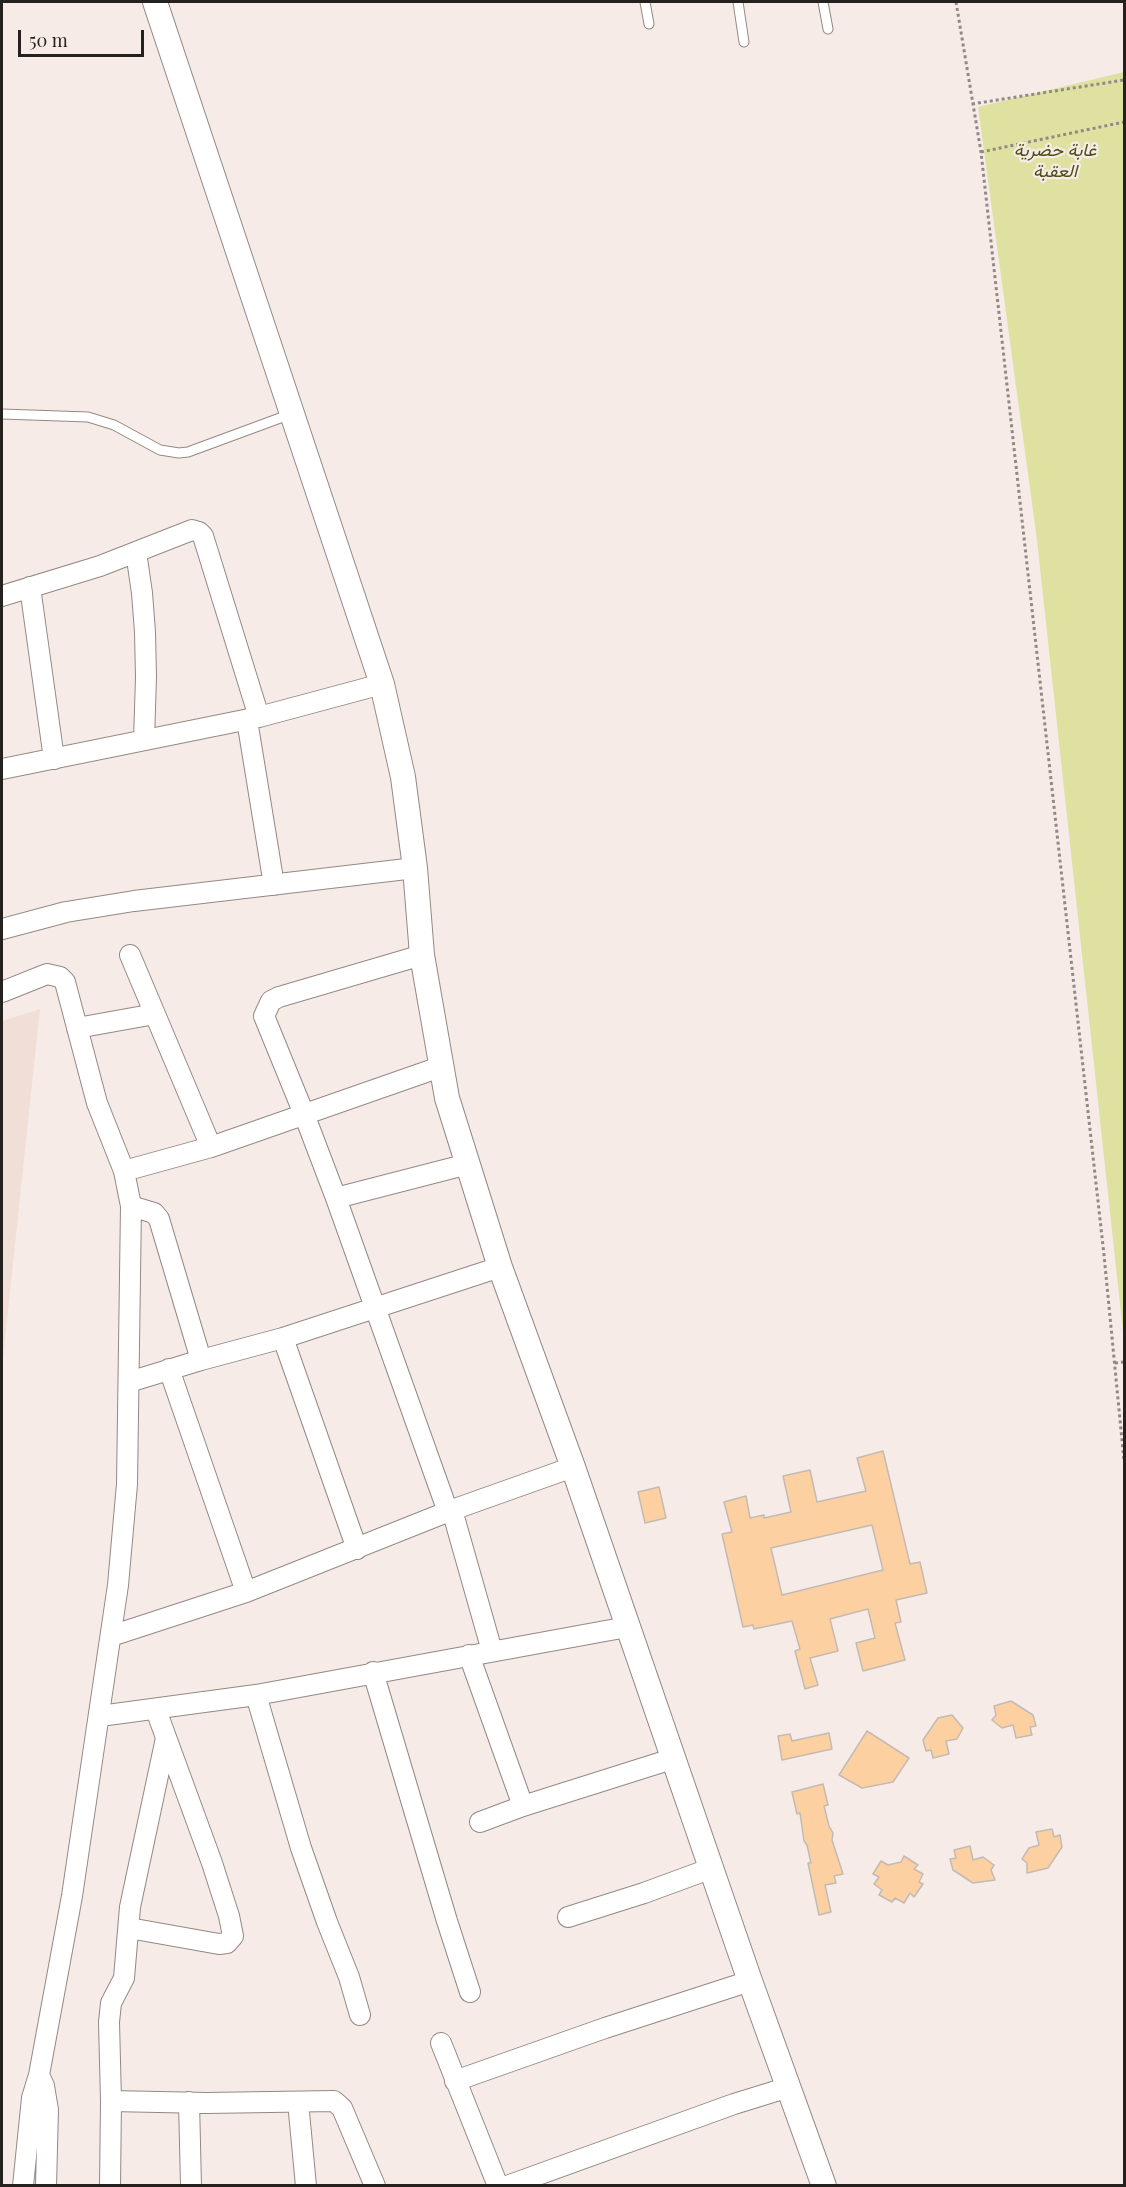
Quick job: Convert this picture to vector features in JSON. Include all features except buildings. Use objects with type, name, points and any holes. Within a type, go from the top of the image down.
[{"type":"street","points":[[155,2],[229,227],[294,413],[382,684],[403,777],[415,867],[422,955],[447,1098],[500,1268],[573,1467],[750,1981],[824,2186]]},
{"type":"street","points":[[2,596],[100,566],[192,530],[203,536],[253,718],[274,885]]},
{"type":"street","points":[[136,552],[142,593],[147,677],[144,740]]},
{"type":"street","points":[[30,587],[54,759]]},
{"type":"street","points":[[2,769],[253,718],[382,684]]},
{"type":"street","points":[[2,929],[66,912],[415,867]]},
{"type":"street","points":[[130,955],[211,1147]]},
{"type":"street","points":[[422,955],[279,997],[271,1001],[264,1016],[336,1198],[374,1308],[450,1511],[492,1651]]},
{"type":"street","points":[[2,992],[47,974],[60,977],[65,982],[97,1103],[124,1171],[130,1206],[127,1484],[123,1545],[100,1716],[72,1896],[39,2075],[32,2098],[23,2186]]},
{"type":"street","points":[[77,1028],[155,1014]]},
{"type":"street","points":[[124,1171],[211,1147],[440,1067]]},
{"type":"street","points":[[336,1198],[468,1164]]},
{"type":"street","points":[[130,1206],[144,1208],[154,1213],[159,1219],[201,1360]]},
{"type":"street","points":[[129,1382],[283,1338],[500,1268]]},
{"type":"street","points":[[283,1338],[357,1549]]},
{"type":"street","points":[[169,1370],[246,1592]]},
{"type":"street","points":[[111,1636],[246,1592],[450,1511],[573,1467]]},
{"type":"street","points":[[100,1716],[256,1695],[627,1627]]},
{"type":"street","points":[[469,1655],[523,1806]]},
{"type":"street","points":[[373,1672],[470,1992]]},
{"type":"street","points":[[256,1695],[301,1848],[349,1977],[360,2015]]},
{"type":"street","points":[[129,1928],[219,1944],[227,1943],[233,1936],[212,1863],[156,1710]]},
{"type":"street","points":[[110,2186],[109,2022],[111,2003],[124,1978],[130,1907],[166,1738]]},
{"type":"street","points":[[480,1822],[675,1758]]},
{"type":"street","points":[[568,1917],[712,1868]]},
{"type":"street","points":[[455,2081],[616,2024],[750,1981]]},
{"type":"street","points":[[441,2043],[498,2186]]},
{"type":"street","points":[[39,2075],[44,2086],[48,2110],[46,2186]]},
{"type":"street","points":[[507,2186],[789,2086]]},
{"type":"street","points":[[111,2101],[298,2102],[330,2100],[339,2104],[375,2186]]},
{"type":"street","points":[[189,2102],[191,2186]]},
{"type":"street","points":[[298,2102],[306,2186]]},
{"type":"lane","points":[[645,2],[649,24]]},
{"type":"lane","points":[[738,2],[744,42]]},
{"type":"lane","points":[[823,2],[828,29]]},
{"type":"lane","points":[[2,414],[88,417],[114,425],[160,450],[179,453],[189,452],[294,413]]},
{"type":"path","points":[[956,2],[981,152],[1125,1461]]},
{"type":"path","points":[[972,104],[1125,80]]},
{"type":"path","points":[[981,152],[1125,122]]},
{"type":"path","points":[[1115,1363],[1125,1362]]},
{"type":"shaded area","points":[[40,1009],[2,1367],[2,1021]]},
{"type":"green space","name":"غابة حضرية العقبة","points":[[1124,72],[1124,1341],[1037,540],[978,107]]}]
